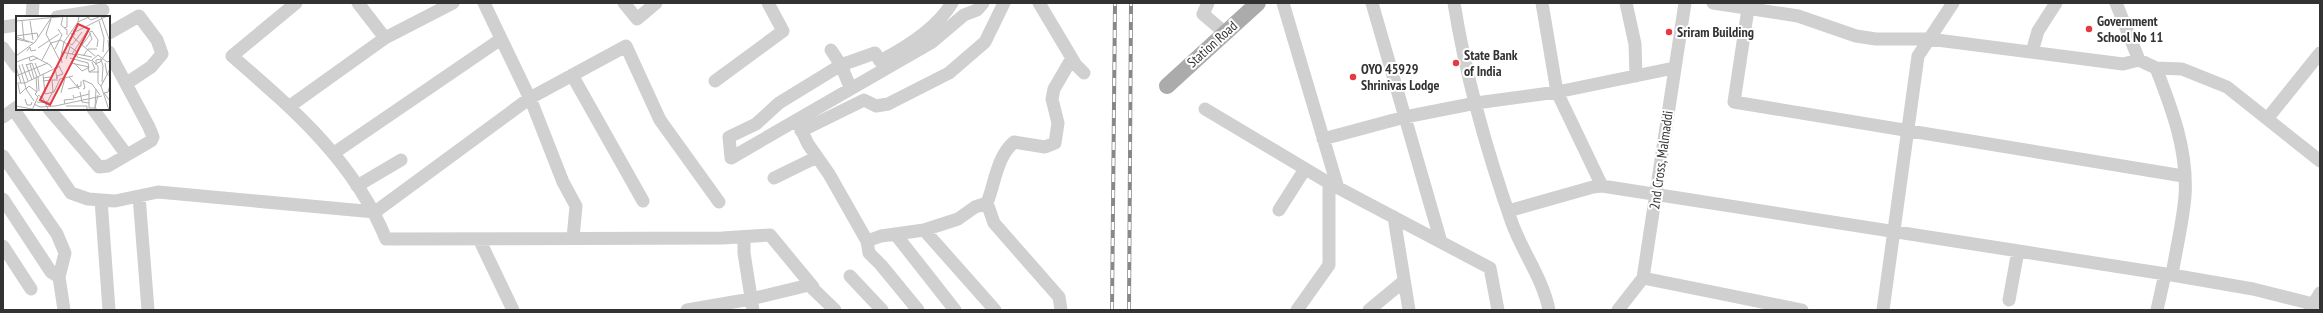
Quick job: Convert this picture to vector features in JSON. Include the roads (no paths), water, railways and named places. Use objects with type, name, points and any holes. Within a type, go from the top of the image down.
[{"type":"main road","name":"Station Road","points":[[1167,86],[1224,32],[1258,3]]},
{"type":"street","points":[[32,16],[33,3]]},
{"type":"street","points":[[296,3],[232,56],[290,106],[334,153],[375,212],[386,239],[744,237],[770,235],[813,287],[809,285],[752,304],[687,310]]},
{"type":"street","points":[[358,3],[385,38]]},
{"type":"street","points":[[290,106],[385,38],[452,3]]},
{"type":"street","points":[[484,3],[530,98],[563,182],[576,206],[573,238]]},
{"type":"street","points":[[624,3],[637,19],[656,3]]},
{"type":"street","points":[[715,81],[782,31],[768,3]]},
{"type":"street","points":[[952,3],[944,17],[895,53],[880,60],[875,53],[841,64],[779,103],[756,124],[729,138],[731,158],[799,126],[864,100],[876,106],[888,104],[949,73],[985,42],[1004,3]]},
{"type":"street","points":[[799,126],[850,88],[932,42],[964,15],[977,10],[983,3]]},
{"type":"street","points":[[1039,3],[1072,58],[1084,73]]},
{"type":"street","points":[[1208,3],[1203,14],[1224,32]]},
{"type":"street","points":[[1283,3],[1323,138],[1334,186],[1329,265],[1297,310]]},
{"type":"street","points":[[1372,3],[1441,242]]},
{"type":"street","points":[[1454,3],[1467,72],[1508,212],[1534,268],[1549,310]]},
{"type":"street","points":[[1542,3],[1557,92],[1602,186]]},
{"type":"street","points":[[1626,3],[1635,44],[1636,76]]},
{"type":"street","name":"2nd Cross, Malmaddi","points":[[1618,310],[1643,278],[1685,3]]},
{"type":"street","points":[[1713,3],[1798,16],[1856,36],[1876,39],[1929,39],[2123,64],[2139,60],[2156,68],[2182,69],[2227,87],[2320,161]]},
{"type":"street","points":[[1883,310],[1895,232],[1918,56],[1953,3]]},
{"type":"street","points":[[2032,52],[2038,31],[2056,3]]},
{"type":"street","points":[[2116,3],[2139,60]]},
{"type":"street","points":[[1748,9],[1734,102],[1908,132],[2183,176]]},
{"type":"street","points":[[64,16],[103,10]]},
{"type":"street","points":[[110,32],[139,16],[158,40],[162,54],[152,67],[127,83]]},
{"type":"street","points":[[3,27],[16,25]]},
{"type":"street","points":[[334,153],[501,39]]},
{"type":"street","points":[[11,111],[71,193],[88,199],[115,201],[158,192],[375,212],[530,98],[626,46],[660,120],[719,202]]},
{"type":"street","points":[[3,48],[16,66]]},
{"type":"street","points":[[831,50],[841,64],[850,88]]},
{"type":"street","points":[[50,110],[99,167],[108,166],[126,154],[146,145],[152,137],[127,83],[110,54]]},
{"type":"street","points":[[2267,119],[2320,54]]},
{"type":"street","points":[[1061,310],[1059,298],[994,223],[987,203],[1008,147],[1014,142],[1045,147],[1055,143],[1058,123],[1052,99],[1054,89],[1072,58]]},
{"type":"street","points":[[1323,138],[1405,117],[1476,103],[1557,92],[1674,68]]},
{"type":"street","points":[[2156,68],[2177,125],[2185,195],[2169,274],[2157,310]]},
{"type":"street","points":[[572,75],[643,201]]},
{"type":"street","points":[[1205,109],[1334,186],[1490,268],[1498,310]]},
{"type":"street","points":[[94,110],[126,154]]},
{"type":"street","points":[[799,126],[868,241],[869,253],[881,264],[918,310]]},
{"type":"street","points":[[3,156],[57,234],[64,253],[58,277],[64,310]]},
{"type":"street","points":[[774,178],[817,157]]},
{"type":"street","points":[[357,186],[401,160]]},
{"type":"street","points":[[1279,210],[1305,169]]},
{"type":"street","points":[[1508,212],[1593,187],[1602,186],[2169,274],[2253,289],[2311,307],[2320,293]]},
{"type":"street","points":[[139,196],[148,310]]},
{"type":"street","points":[[3,199],[51,272],[58,277]]},
{"type":"street","points":[[101,200],[109,310]]},
{"type":"street","points":[[868,241],[881,236],[924,230],[958,219],[975,207],[987,203]]},
{"type":"street","points":[[1394,217],[1409,310]]},
{"type":"street","points":[[924,230],[995,310]]},
{"type":"street","points":[[896,235],[955,310]]},
{"type":"street","points":[[744,237],[744,253],[752,304]]},
{"type":"street","points":[[479,239],[513,310]]},
{"type":"street","points":[[3,246],[31,289]]},
{"type":"street","points":[[2008,300],[2018,251]]},
{"type":"street","points":[[850,276],[882,310]]},
{"type":"street","points":[[1643,278],[1802,310]]},
{"type":"street","points":[[1369,310],[1404,280]]},
{"type":"street","points":[[809,285],[835,310]]},
{"type":"railway","points":[[1112,310],[1115,3]]},
{"type":"railway","points":[[1129,310],[1131,3]]},
{"type":"place","name":"Government School No 11","points":[[2089,29]]},
{"type":"place","name":"Sriram Building","points":[[1669,32]]},
{"type":"place","name":"State Bank of India","points":[[1456,63]]},
{"type":"place","name":"OYO 45929 Shrinivas Lodge","points":[[1353,77]]}]
